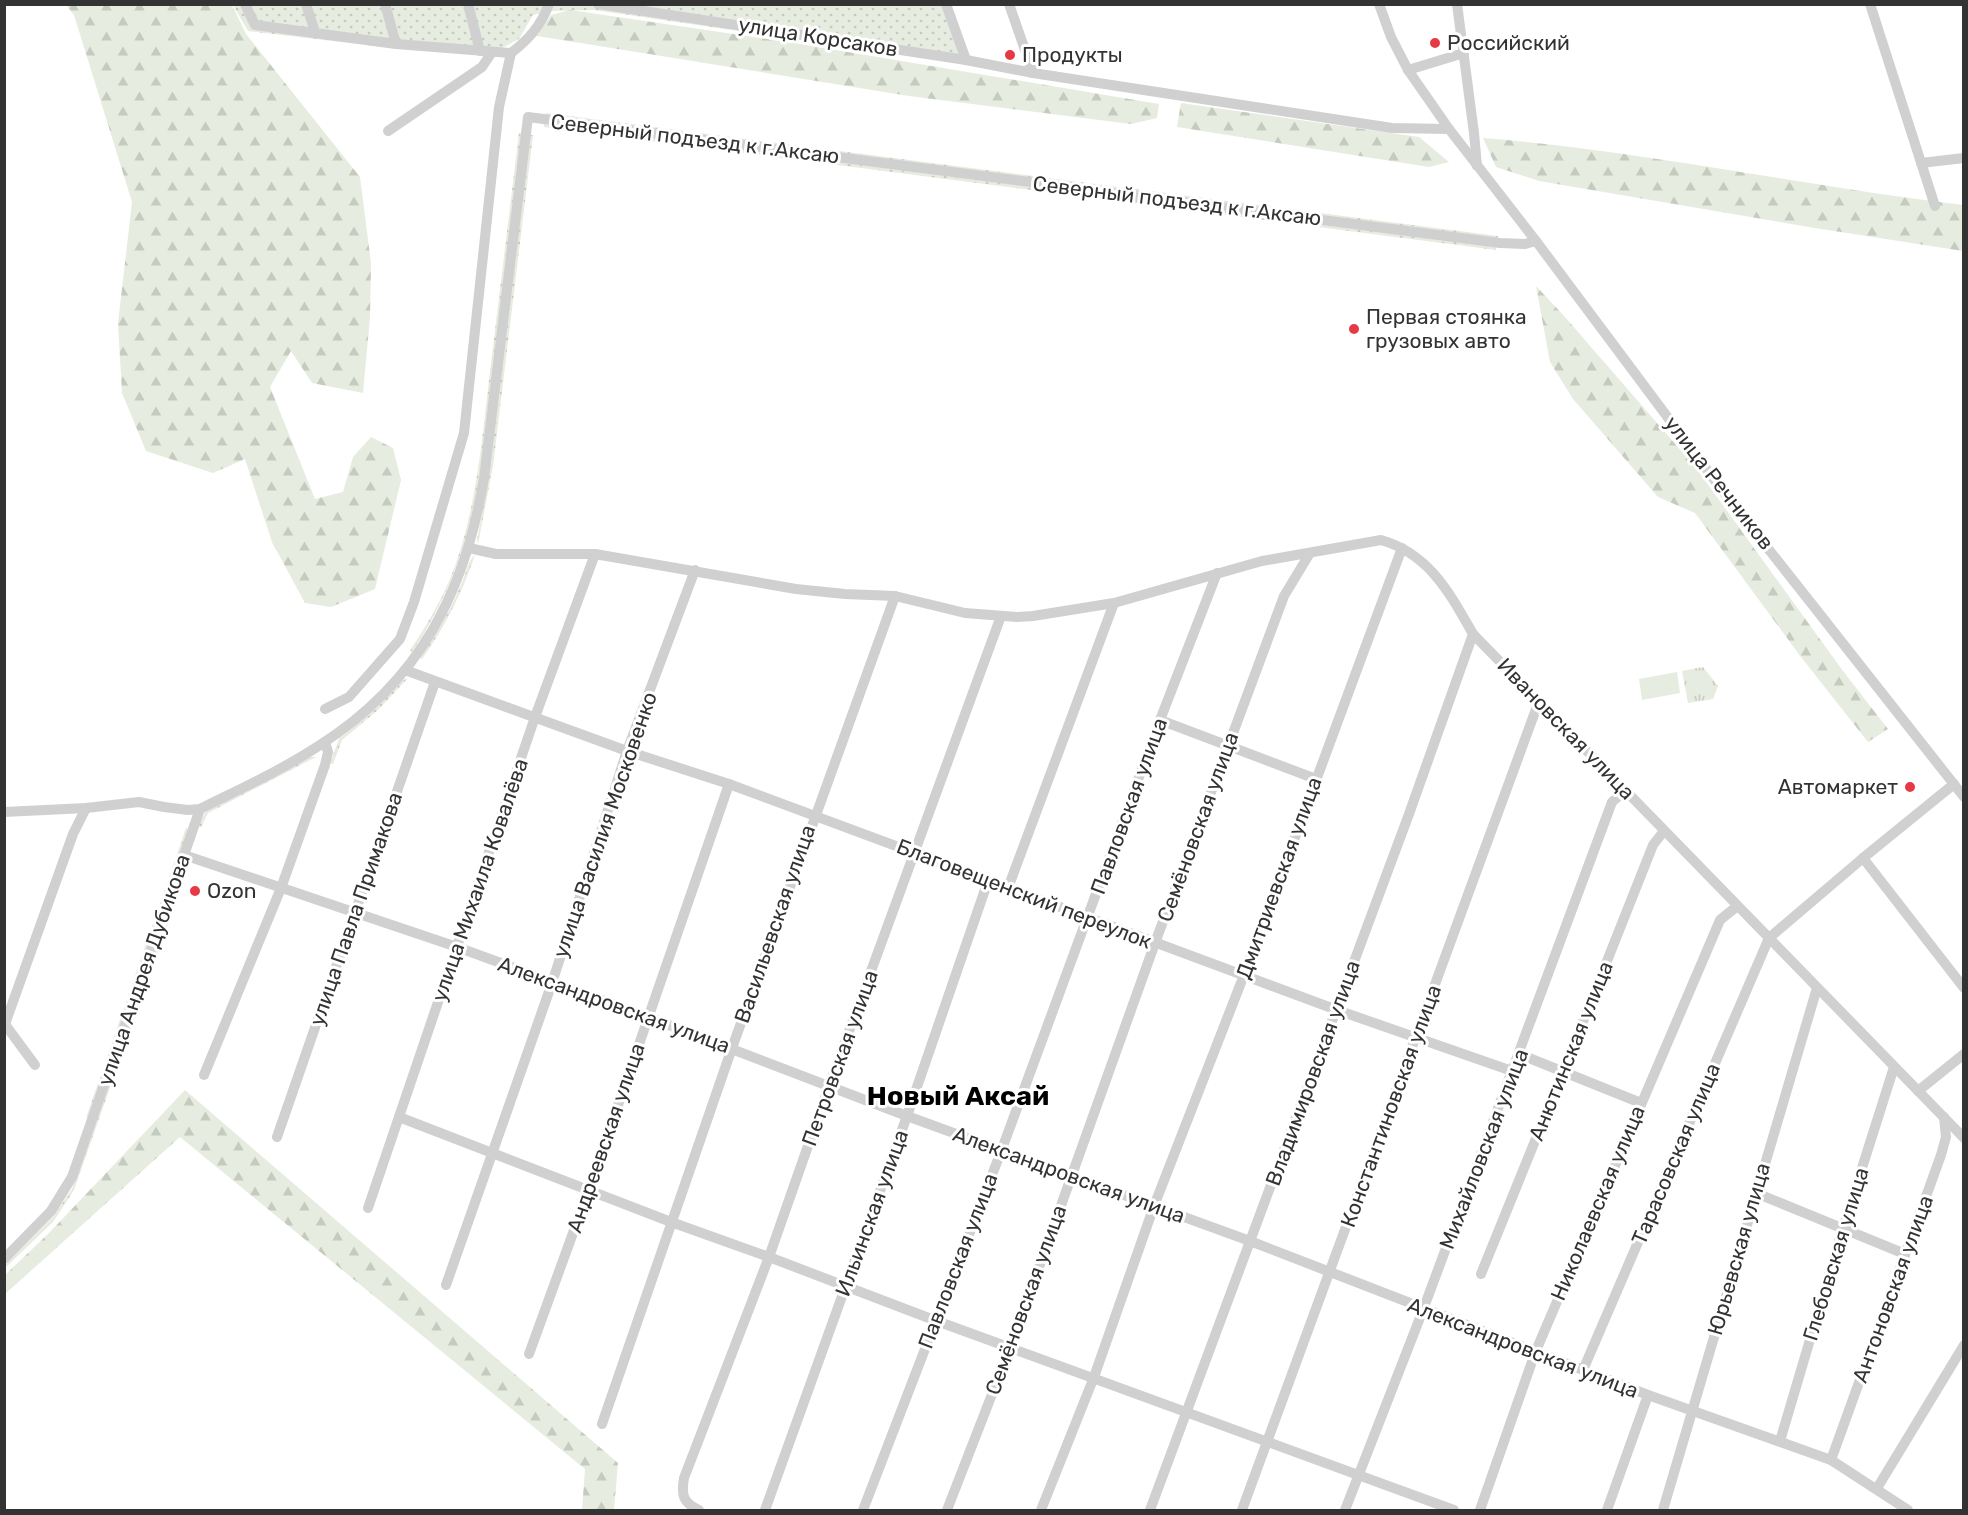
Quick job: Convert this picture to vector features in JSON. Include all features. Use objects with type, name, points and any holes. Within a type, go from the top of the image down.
[{"type":"street","points":[[245,4],[255,25],[396,44],[511,53]]},
{"type":"street","points":[[306,4],[315,32]]},
{"type":"street","points":[[385,4],[396,44]]},
{"type":"street","points":[[388,131],[482,67],[486,51],[468,4]]},
{"type":"street","points":[[326,709],[349,697],[400,639],[414,602],[464,433],[499,107],[511,53],[526,41],[542,22],[549,4]]},
{"type":"street","name":"улица Корсаков","points":[[598,4],[1392,128],[1449,129]]},
{"type":"street","points":[[946,4],[966,60]]},
{"type":"street","points":[[1009,4],[1033,73]]},
{"type":"street","name":"улица Речников","points":[[1379,4],[1391,37],[1408,70],[1449,129],[1536,241],[1725,494],[1964,797]]},
{"type":"street","points":[[1457,4],[1477,166]]},
{"type":"street","points":[[1870,4],[1935,206]]},
{"type":"street","points":[[1408,70],[1464,53]]},
{"type":"street","name":"Северный подъезд к г.Аксаю","points":[[200,809],[274,772],[325,742],[374,704],[405,670],[426,641],[454,590],[469,548],[484,478],[528,117],[1500,243],[1525,244],[1536,241]]},
{"type":"street","points":[[1921,163],[1964,158]]},
{"type":"street","points":[[469,548],[496,554],[595,554],[796,588],[895,596],[965,613],[1001,616],[1033,616],[1114,603],[1262,561],[1382,540],[1402,548]]},
{"type":"street","name":"Ивановская улица","points":[[1402,548],[1423,563],[1446,586],[1473,634],[1626,790],[1736,907],[1964,1138]]},
{"type":"street","name":"Дмитриевская улица","points":[[1041,1510],[1094,1377],[1154,1206],[1244,975],[1402,548]]},
{"type":"street","name":"Семёновская улица","points":[[947,1510],[1010,1348],[1155,943],[1284,596],[1310,553]]},
{"type":"street","name":"улица Михаила Ковалёва","points":[[368,1208],[536,717],[595,554]]},
{"type":"street","name":"улица Василия Московенко","points":[[446,1285],[552,983],[627,751],[694,570]]},
{"type":"street","name":"Павловская улица","points":[[863,1510],[934,1320],[1002,1149],[1160,720],[1217,573]]},
{"type":"street","name":"Васильевская улица","points":[[602,1424],[814,816],[895,596]]},
{"type":"street","points":[[1008,888],[1114,603]]},
{"type":"street","name":"Петровская улица","points":[[699,1510],[684,1500],[682,1494],[684,1478],[770,1257],[829,1086],[1001,616]]},
{"type":"street","name":"Владимировская улица","points":[[1150,1510],[1337,1010],[1473,634]]},
{"type":"street","name":"Благовещенский переулок","points":[[405,670],[627,751],[729,784],[1337,1010],[1512,1071]]},
{"type":"street","name":"улица Павла Примакова","points":[[277,1137],[435,682]]},
{"type":"street","name":"Константиновская улица","points":[[1242,1510],[1539,701]]},
{"type":"street","points":[[1160,720],[1316,779]]},
{"type":"street","points":[[204,1075],[281,888],[325,765],[328,752],[325,742]]},
{"type":"street","name":"Андреевская улица","points":[[529,1354],[589,1189],[729,784]]},
{"type":"street","points":[[1769,938],[1954,784]]},
{"type":"street","name":"Михайловская улица","points":[[1345,1510],[1423,1310],[1612,802],[1626,790]]},
{"type":"street","points":[[4,812],[86,808],[139,802],[189,810],[200,809]]},
{"type":"street","points":[[35,1065],[5,1023],[73,834],[86,808]]},
{"type":"street","name":"улица Андрея Дубикова","points":[[4,1259],[43,1221],[61,1198],[72,1177],[200,809]]},
{"type":"street","name":"Анютинская улица","points":[[1481,1274],[1653,844],[1664,831]]},
{"type":"street","name":"Александровская улица","points":[[184,855],[457,947],[648,1017],[907,1116],[1250,1241],[1647,1395],[1832,1460],[1908,1510]]},
{"type":"street","points":[[1863,858],[1964,988]]},
{"type":"street","name":"Ильинская улица","points":[[765,1510],[907,1116],[988,881]]},
{"type":"street","name":"Николаевская улица","points":[[1480,1510],[1535,1353],[1641,1103],[1720,920],[1736,907]]},
{"type":"street","name":"Тарасовская улица","points":[[1583,1370],[1769,938]]},
{"type":"street","name":"Юрьевская улица","points":[[1663,1510],[1817,988]]},
{"type":"street","points":[[1519,1054],[1641,1103]]},
{"type":"street","points":[[1918,1091],[1964,1054]]},
{"type":"street","name":"Глебовская улица","points":[[1780,1442],[1843,1228],[1894,1067]]},
{"type":"street","points":[[399,1117],[934,1320],[1454,1510]]},
{"type":"street","name":"Антоновская улица","points":[[1832,1460],[1941,1155],[1946,1137],[1944,1117]]},
{"type":"street","points":[[1756,1193],[1905,1254]]},
{"type":"street","points":[[1880,1485],[1964,1345]]},
{"type":"street","points":[[1607,1510],[1647,1395]]},
{"type":"green space","points":[[66,5],[232,5],[246,34],[360,177],[371,263],[370,317],[363,393],[312,383],[291,351],[270,387],[315,499],[343,492],[353,457],[371,437],[393,448],[401,480],[375,589],[331,607],[305,603],[272,542],[245,459],[213,473],[146,451],[122,393],[118,323],[132,202],[74,15]]},
{"type":"green space","points":[[233,5],[950,5],[972,65],[594,10],[549,11],[533,15],[519,39],[489,55],[384,47],[248,31]]},
{"type":"green space","points":[[570,10],[788,42],[1159,104],[1157,118],[1131,124],[909,96],[537,36],[551,15]]},
{"type":"green space","points":[[1181,103],[1419,137],[1449,162],[1429,167],[1177,127]]},
{"type":"green space","points":[[546,113],[1498,236],[1497,239],[545,115]]},
{"type":"green space","points":[[544,124],[1496,247],[1496,250],[544,127]]},
{"type":"green space","points":[[519,133],[522,134],[478,487],[454,573],[436,613],[412,652],[410,650],[435,610],[451,577],[470,515],[483,435]]},
{"type":"green space","points":[[530,135],[533,135],[493,466],[478,544],[477,540],[485,498]]},
{"type":"green space","points":[[1483,138],[1603,151],[1963,205],[1963,251],[1539,181],[1496,167]]},
{"type":"green space","points":[[1536,286],[1696,468],[1843,671],[1888,729],[1868,742],[1801,657],[1695,513],[1658,497],[1573,399],[1550,362]]},
{"type":"green space","points":[[475,555],[459,596],[430,647],[422,659],[420,658],[449,610],[469,563]]},
{"type":"green space","points":[[1703,667],[1718,686],[1713,699],[1688,703],[1682,671]]},
{"type":"green space","points":[[1677,672],[1680,693],[1642,700],[1639,679]]},
{"type":"green space","points":[[408,678],[378,710],[342,740],[333,764],[330,763],[339,739],[374,710],[403,680]]},
{"type":"green space","points":[[310,757],[316,757],[208,813],[201,827],[198,826],[206,811]]},
{"type":"green space","points":[[186,828],[188,829],[86,1118]]},
{"type":"green space","points":[[189,863],[74,1190],[53,1222],[5,1268],[5,1265],[53,1217],[72,1189],[186,865]]},
{"type":"green space","points":[[185,1090],[618,1463],[614,1510],[582,1510],[585,1469],[180,1137],[5,1294],[5,1275],[49,1233]]},
{"type":"place","name":"Российский","points":[[1435,43]]},
{"type":"place","name":"Продукты","points":[[1010,55]]},
{"type":"place","name":"Первая стоянка грузовых авто","points":[[1354,329]]},
{"type":"place","name":"Автомаркет","points":[[1910,787]]},
{"type":"place","name":"Ozon","points":[[195,891]]},
{"type":"district","name":"Новый Аксай","points":[[958,1096]]}]
